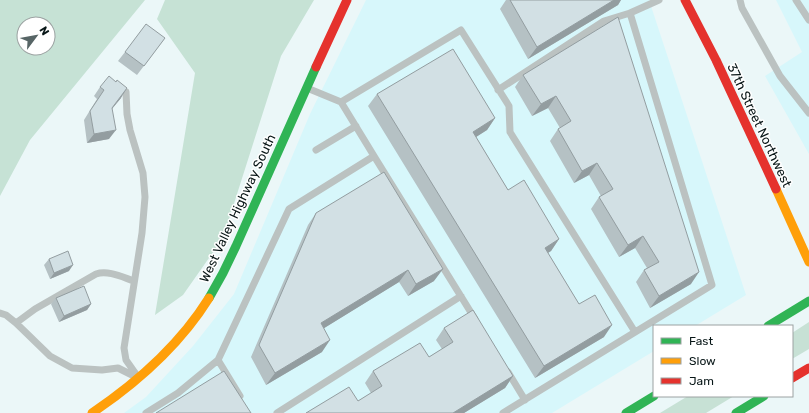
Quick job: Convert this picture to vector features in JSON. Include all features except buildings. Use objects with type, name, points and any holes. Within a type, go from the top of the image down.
[{"type":"main road","name":"West Valley Highway South","points":[[92,413],[140,379],[164,356],[187,330],[216,285],[229,260],[347,0]]},
{"type":"main road","name":"37th Street Northwest","points":[[685,0],[716,60],[809,262]]},
{"type":"main road","points":[[770,325],[809,301]]},
{"type":"main road","points":[[793,377],[809,368]]},
{"type":"main road","points":[[626,413],[653,397]]},
{"type":"main road","points":[[736,413],[762,397]]},
{"type":"lane","points":[[498,90],[604,21],[630,13],[659,0]]},
{"type":"lane","points":[[740,0],[742,8],[780,76],[809,113]]},
{"type":"lane","points":[[796,0],[809,20]]},
{"type":"lane","points":[[503,413],[712,285],[630,13]]},
{"type":"lane","points":[[341,102],[461,30],[509,106],[510,132],[635,332]]},
{"type":"lane","points":[[307,88],[341,102],[481,329]]},
{"type":"lane","points":[[126,92],[127,114],[130,130],[143,173],[145,197],[142,233],[124,348],[126,360],[140,379]]},
{"type":"lane","points":[[316,150],[356,126]]},
{"type":"lane","points":[[146,413],[178,393],[218,360],[289,208],[374,156]]},
{"type":"lane","points":[[16,323],[35,309],[96,274],[107,273],[134,281]]},
{"type":"lane","points":[[276,413],[461,296]]},
{"type":"lane","points":[[0,313],[6,315],[16,323],[50,356],[72,368],[102,370],[118,368],[140,379]]},
{"type":"lane","points":[[218,360],[242,400]]},
{"type":"lane","points":[[505,367],[525,400]]},
{"type":"shaded area","points":[[366,0],[649,0],[746,295],[697,325],[653,325],[653,352],[552,413],[124,413],[146,397],[193,346],[234,294],[310,114]]},
{"type":"shaded area","points":[[776,0],[809,0],[809,154],[765,76],[802,52]]},
{"type":"green space","points":[[0,0],[145,0],[30,140],[0,196]]},
{"type":"green space","points":[[165,0],[314,0],[281,56],[223,238],[183,295],[155,315],[195,73],[157,19]]},
{"type":"green space","points":[[809,322],[809,349],[793,358],[793,332]]},
{"type":"green space","points":[[686,397],[732,397],[706,413],[660,413]]},
{"type":"traffic: fast","points":[[209,298],[236,246],[316,67]]},
{"type":"traffic: fast","points":[[770,325],[809,301]]},
{"type":"traffic: fast","points":[[626,413],[653,397]]},
{"type":"traffic: fast","points":[[736,413],[762,397]]},
{"type":"traffic: slow","points":[[776,189],[809,262]]},
{"type":"traffic: slow","points":[[92,413],[125,389],[156,362],[185,332],[209,298]]},
{"type":"traffic: jam","points":[[316,67],[347,0]]},
{"type":"traffic: jam","points":[[685,0],[716,60],[776,189]]},
{"type":"traffic: jam","points":[[793,377],[809,368]]}]
